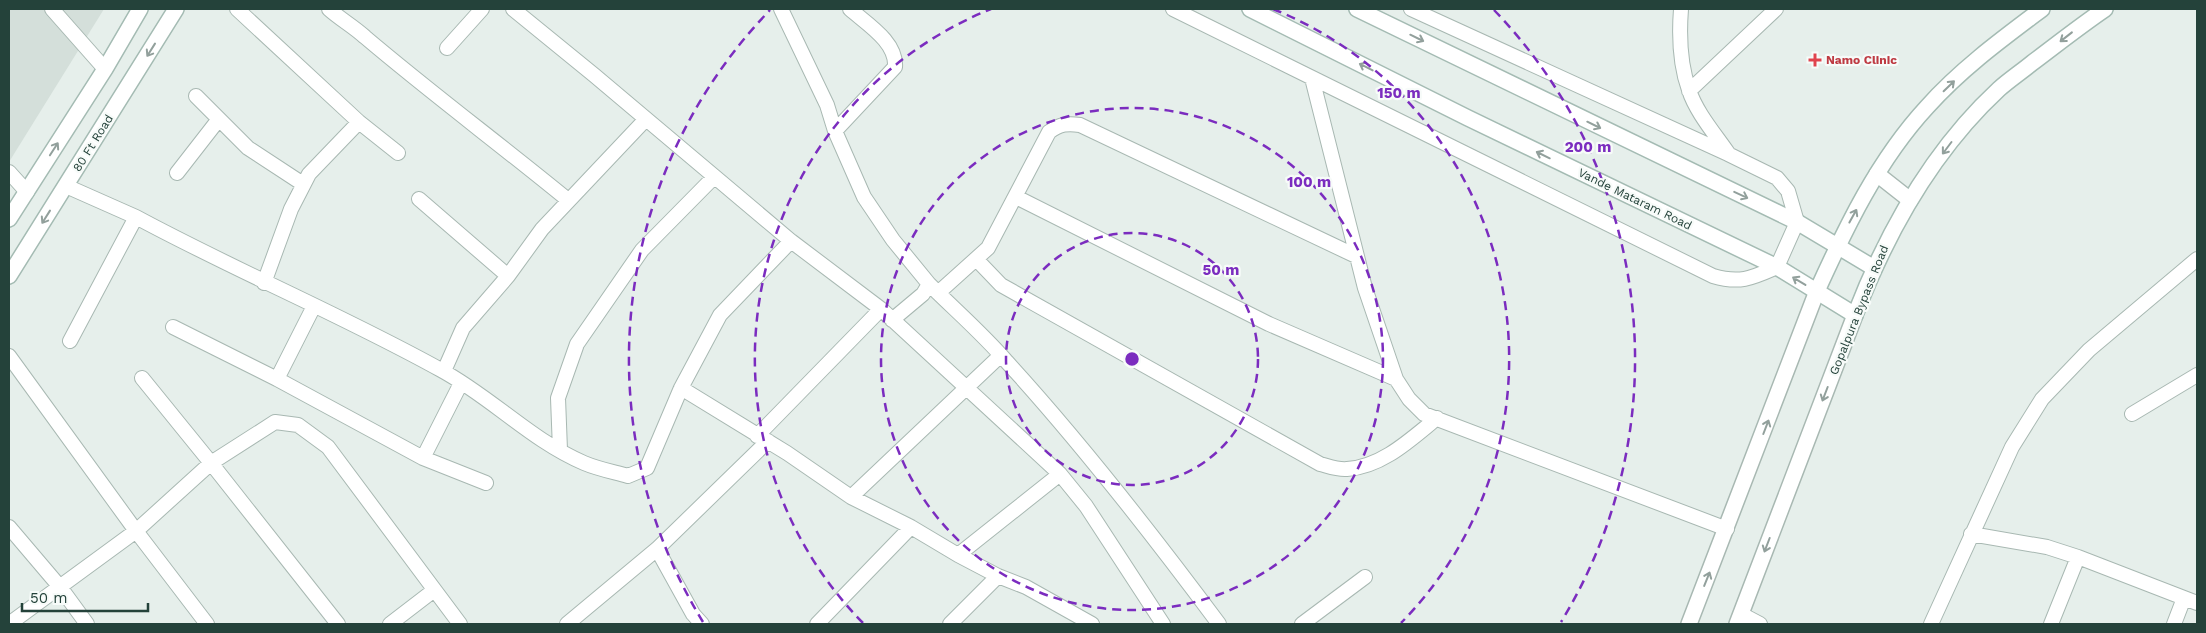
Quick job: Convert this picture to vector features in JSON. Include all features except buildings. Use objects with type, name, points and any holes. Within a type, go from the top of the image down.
[{"type":"main road","points":[[9,219],[105,69],[140,9]]},
{"type":"main road","name":"80 Ft Road","points":[[9,276],[176,9]]},
{"type":"main road","name":"Vande Mataram Road","points":[[1250,9],[1468,118],[1777,267],[1855,315]]},
{"type":"main road","points":[[1357,9],[1796,222],[1874,268]]},
{"type":"main road","points":[[1689,624],[1817,292],[1837,245],[1883,162],[1926,107],[1980,55],[2042,9]]},
{"type":"main road","name":"Gopalpura Bypass Road","points":[[1739,619],[1874,268],[1910,200],[1960,131],[1999,89],[2105,9]]},
{"type":"main road","points":[[1877,174],[1910,200]]},
{"type":"street","points":[[52,9],[105,69]]},
{"type":"street","points":[[237,9],[359,122],[398,153]]},
{"type":"street","points":[[329,9],[336,16],[352,25],[420,84],[501,145],[568,200]]},
{"type":"street","points":[[447,48],[482,9]]},
{"type":"street","points":[[513,9],[791,241],[881,308],[892,320],[941,361],[966,388],[1009,424],[1060,474],[1086,506],[1162,624]]},
{"type":"street","points":[[781,9],[827,105],[835,131],[864,197],[894,240],[934,288],[1000,354],[1108,478],[1219,624]]},
{"type":"street","points":[[835,131],[895,67],[896,57],[888,43],[850,9]]},
{"type":"street","points":[[1173,9],[1713,276],[1728,280],[1750,279],[1777,267],[1796,222],[1788,191],[1777,178],[1411,9]]},
{"type":"street","points":[[1681,9],[1680,45],[1689,91],[1703,117],[1728,154]]},
{"type":"street","points":[[1689,91],[1776,9]]},
{"type":"street","points":[[1312,78],[1364,288],[1396,379],[1408,399],[1424,414],[1727,529]]},
{"type":"street","points":[[196,96],[248,148],[303,184]]},
{"type":"street","points":[[177,173],[219,119]]},
{"type":"street","points":[[444,371],[464,328],[508,276],[542,229],[646,119]]},
{"type":"street","points":[[264,282],[291,209],[303,184],[309,174],[359,122]]},
{"type":"street","points":[[892,320],[923,294],[977,260],[988,248],[1049,132],[1059,125],[1066,123],[1080,125],[1356,256]]},
{"type":"street","points":[[9,172],[27,192]]},
{"type":"street","points":[[560,450],[558,398],[577,344],[642,250],[714,177]]},
{"type":"street","points":[[66,186],[136,217],[201,252],[444,371],[560,450],[585,463],[628,476],[647,468],[681,388],[720,315],[791,241]]},
{"type":"street","points":[[1016,197],[1269,324],[1396,379]]},
{"type":"street","points":[[419,199],[508,276]]},
{"type":"street","points":[[70,341],[136,217]]},
{"type":"street","points":[[1930,624],[2012,447],[2042,400],[2089,350],[2197,259]]},
{"type":"street","points":[[977,260],[1001,285],[1320,464],[1345,470],[1365,466],[1395,451],[1437,418]]},
{"type":"street","points":[[277,378],[314,306]]},
{"type":"street","points":[[567,624],[657,549],[881,308]]},
{"type":"street","points":[[173,327],[277,378],[423,458],[486,483]]},
{"type":"street","points":[[850,497],[1000,354]]},
{"type":"street","points":[[9,356],[136,531],[207,624]]},
{"type":"street","points":[[2132,414],[2197,375]]},
{"type":"street","points":[[142,378],[212,463],[338,624]]},
{"type":"street","points":[[423,458],[461,382]]},
{"type":"street","points":[[681,388],[762,438],[850,497],[911,527],[998,576],[1026,586],[1092,624]]},
{"type":"street","points":[[9,624],[136,531],[212,463],[275,422],[298,425],[328,447],[433,591],[460,624]]},
{"type":"street","points":[[958,555],[1060,474]]},
{"type":"street","points":[[9,527],[60,587],[87,624]]},
{"type":"street","points":[[817,624],[911,527]]},
{"type":"street","points":[[1971,534],[2047,547],[2191,600],[2174,624]]},
{"type":"street","points":[[657,549],[693,614],[702,624]]},
{"type":"street","points":[[2051,624],[2078,557]]},
{"type":"street","points":[[950,624],[998,576]]},
{"type":"street","points":[[1302,624],[1365,577]]},
{"type":"street","points":[[390,624],[433,591]]},
{"type":"street","points":[[1739,619],[1760,624]]},
{"type":"shaded area","points":[[9,9],[104,9],[9,162]]},
{"type":"place","name":"Namo Clinic","points":[[1815,60]]}]
